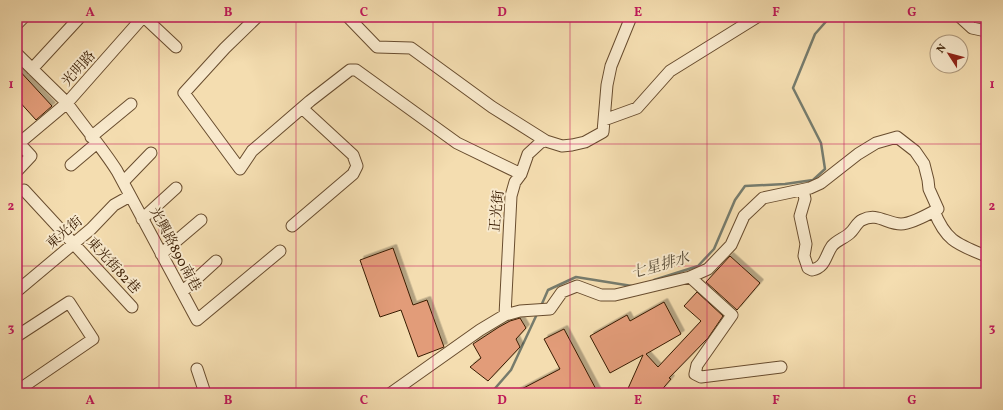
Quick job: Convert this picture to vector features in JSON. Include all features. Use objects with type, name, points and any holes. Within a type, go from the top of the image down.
[{"type":"street","points":[[17,24],[24,17]]},
{"type":"street","points":[[32,68],[80,17]]},
{"type":"street","name":"光明路","points":[[17,54],[67,103],[143,17],[176,47]]},
{"type":"street","points":[[257,17],[220,54],[184,94],[240,168],[252,151],[302,108],[350,70],[356,70],[457,143],[521,174]]},
{"type":"street","points":[[348,17],[377,47],[411,48],[492,107],[546,141],[562,146],[584,142],[603,132],[607,85],[611,66],[631,17]]},
{"type":"street","points":[[604,120],[637,108],[670,71],[757,17]]},
{"type":"street","points":[[960,17],[972,28],[986,31]]},
{"type":"street","points":[[17,171],[31,156],[18,144],[67,103]]},
{"type":"street","name":"光興路890南巷","points":[[67,103],[103,150],[130,196],[197,320],[280,251]]},
{"type":"street","points":[[71,164],[131,104]]},
{"type":"street","points":[[292,226],[353,174],[357,166],[354,155],[302,108]]},
{"type":"street","points":[[391,393],[480,330],[505,315],[520,311],[550,309],[562,292],[576,286],[601,295],[615,295],[690,277],[708,269],[731,245],[744,216],[763,198],[803,190],[821,183],[858,154],[876,143],[897,137],[916,151],[924,164],[929,189],[938,209],[915,220],[901,224],[874,216],[861,220],[849,234],[833,246],[824,262],[818,269],[812,270],[808,268],[804,256],[806,244],[800,216],[805,199],[803,190]]},
{"type":"street","name":"正光街","points":[[505,315],[511,196],[515,182],[521,174],[528,154],[541,142],[546,141]]},
{"type":"street","points":[[122,182],[151,153]]},
{"type":"street","points":[[142,219],[176,188]]},
{"type":"street","name":"東光街82巷","points":[[24,190],[132,307]]},
{"type":"street","name":"東光街","points":[[17,292],[91,229],[114,205],[130,196]]},
{"type":"street","points":[[934,211],[942,229],[951,239],[986,256]]},
{"type":"street","points":[[161,254],[201,220]]},
{"type":"street","points":[[182,292],[216,262]]},
{"type":"street","points":[[690,277],[732,315],[697,365],[695,374],[701,377],[781,367]]},
{"type":"street","points":[[17,336],[69,302],[93,339],[17,390]]},
{"type":"street","points":[[197,369],[205,393]]},
{"type":"building","points":[[17,68],[52,106],[36,120],[17,99]]},
{"type":"building","points":[[393,248],[413,305],[427,300],[444,347],[418,357],[401,310],[380,317],[360,260]]},
{"type":"building","points":[[730,256],[760,283],[737,310],[706,282]]},
{"type":"building","points":[[697,292],[723,316],[708,338],[669,378],[671,379],[659,393],[626,393],[643,355],[610,373],[590,336],[627,315],[630,321],[664,302],[681,334],[646,354],[658,367],[701,321],[684,306]]},
{"type":"building","points":[[520,318],[526,328],[516,339],[520,347],[488,381],[470,367],[481,358],[473,344],[499,327]]},
{"type":"building","points":[[564,329],[598,393],[514,393],[560,369],[544,339]]},
{"type":"waterway","points":[[201,17],[215,21],[218,17]]},
{"type":"waterway","name":"七星排水","points":[[654,280],[698,266],[714,249],[735,200],[745,186],[785,184],[813,180],[825,169],[821,143],[793,88],[815,34],[830,17]]},
{"type":"waterway","name":"七星排水","points":[[541,306],[548,290],[576,277],[632,286]]},
{"type":"waterway","name":"七星排水","points":[[491,393],[511,370],[537,314]]}]
